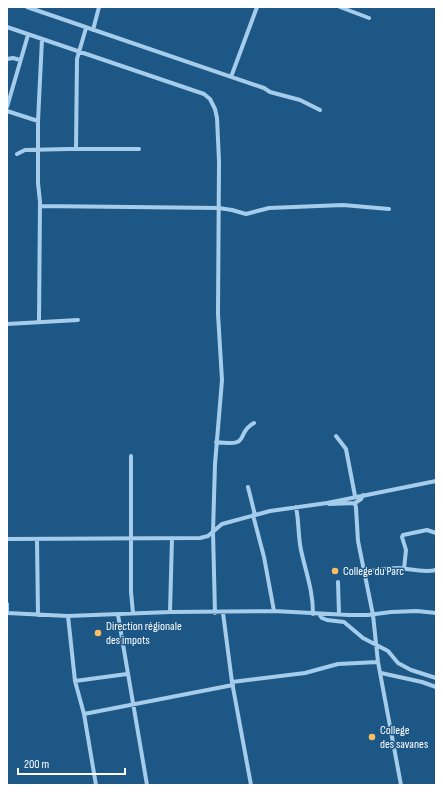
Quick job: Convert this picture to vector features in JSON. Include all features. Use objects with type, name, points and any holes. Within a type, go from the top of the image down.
[{"type":"street","points":[[27,7],[232,77],[270,92],[300,100],[320,110]]},
{"type":"street","points":[[93,30],[99,7]]},
{"type":"street","points":[[232,77],[258,7]]},
{"type":"street","points":[[340,7],[369,18]]},
{"type":"street","points":[[7,27],[204,94],[210,99],[215,109],[217,118],[219,208],[218,314],[222,380],[220,415],[216,442],[213,532],[214,613]]},
{"type":"street","points":[[76,149],[77,59],[86,28]]},
{"type":"street","points":[[7,106],[28,35]]},
{"type":"street","points":[[39,322],[40,206],[38,183],[38,121],[42,39]]},
{"type":"street","points":[[7,59],[13,58],[20,60]]},
{"type":"street","points":[[7,111],[38,121]]},
{"type":"street","points":[[17,154],[25,150],[139,149]]},
{"type":"street","points":[[40,206],[219,208],[246,214],[269,208],[343,205],[389,209]]},
{"type":"street","points":[[7,324],[78,320]]},
{"type":"street","points":[[216,442],[233,444],[241,441],[250,425],[254,423]]},
{"type":"street","points":[[336,436],[346,449],[355,496]]},
{"type":"street","points":[[131,456],[133,613]]},
{"type":"street","points":[[7,539],[200,538],[208,536],[219,525],[254,515],[327,503],[355,496],[436,481]]},
{"type":"street","points":[[248,487],[264,557],[274,611]]},
{"type":"street","points":[[327,503],[354,503],[361,499],[363,495]]},
{"type":"street","points":[[354,503],[356,508],[358,541],[373,615],[378,662],[401,785]]},
{"type":"street","points":[[296,507],[301,548],[312,587],[313,614]]},
{"type":"street","points":[[404,569],[406,550],[402,538],[403,535],[427,530],[436,533]]},
{"type":"street","points":[[170,612],[172,538]]},
{"type":"street","points":[[36,539],[38,615]]},
{"type":"street","points":[[365,572],[379,569],[404,569],[426,572],[436,570]]},
{"type":"street","points":[[338,582],[339,614]]},
{"type":"street","points":[[7,604],[7,613],[68,616],[170,612],[223,613],[274,611],[313,614],[373,615],[417,611],[436,613]]},
{"type":"street","points":[[223,613],[232,684],[251,785]]},
{"type":"street","points":[[319,614],[322,618],[327,620],[344,622],[364,638],[388,651],[398,663],[411,670],[436,678]]},
{"type":"street","points":[[118,615],[147,785]]},
{"type":"street","points":[[68,616],[75,682],[84,714],[96,785]]},
{"type":"street","points":[[84,714],[232,684],[305,673],[338,664],[378,662]]},
{"type":"street","points":[[381,673],[422,682],[436,687]]},
{"type":"street","points":[[75,682],[127,674]]},
{"type":"place","name":"College du Parc","points":[[335,571]]},
{"type":"place","name":"Direction régionale des impots","points":[[98,633]]},
{"type":"place","name":"College des savanes","points":[[372,737]]}]
